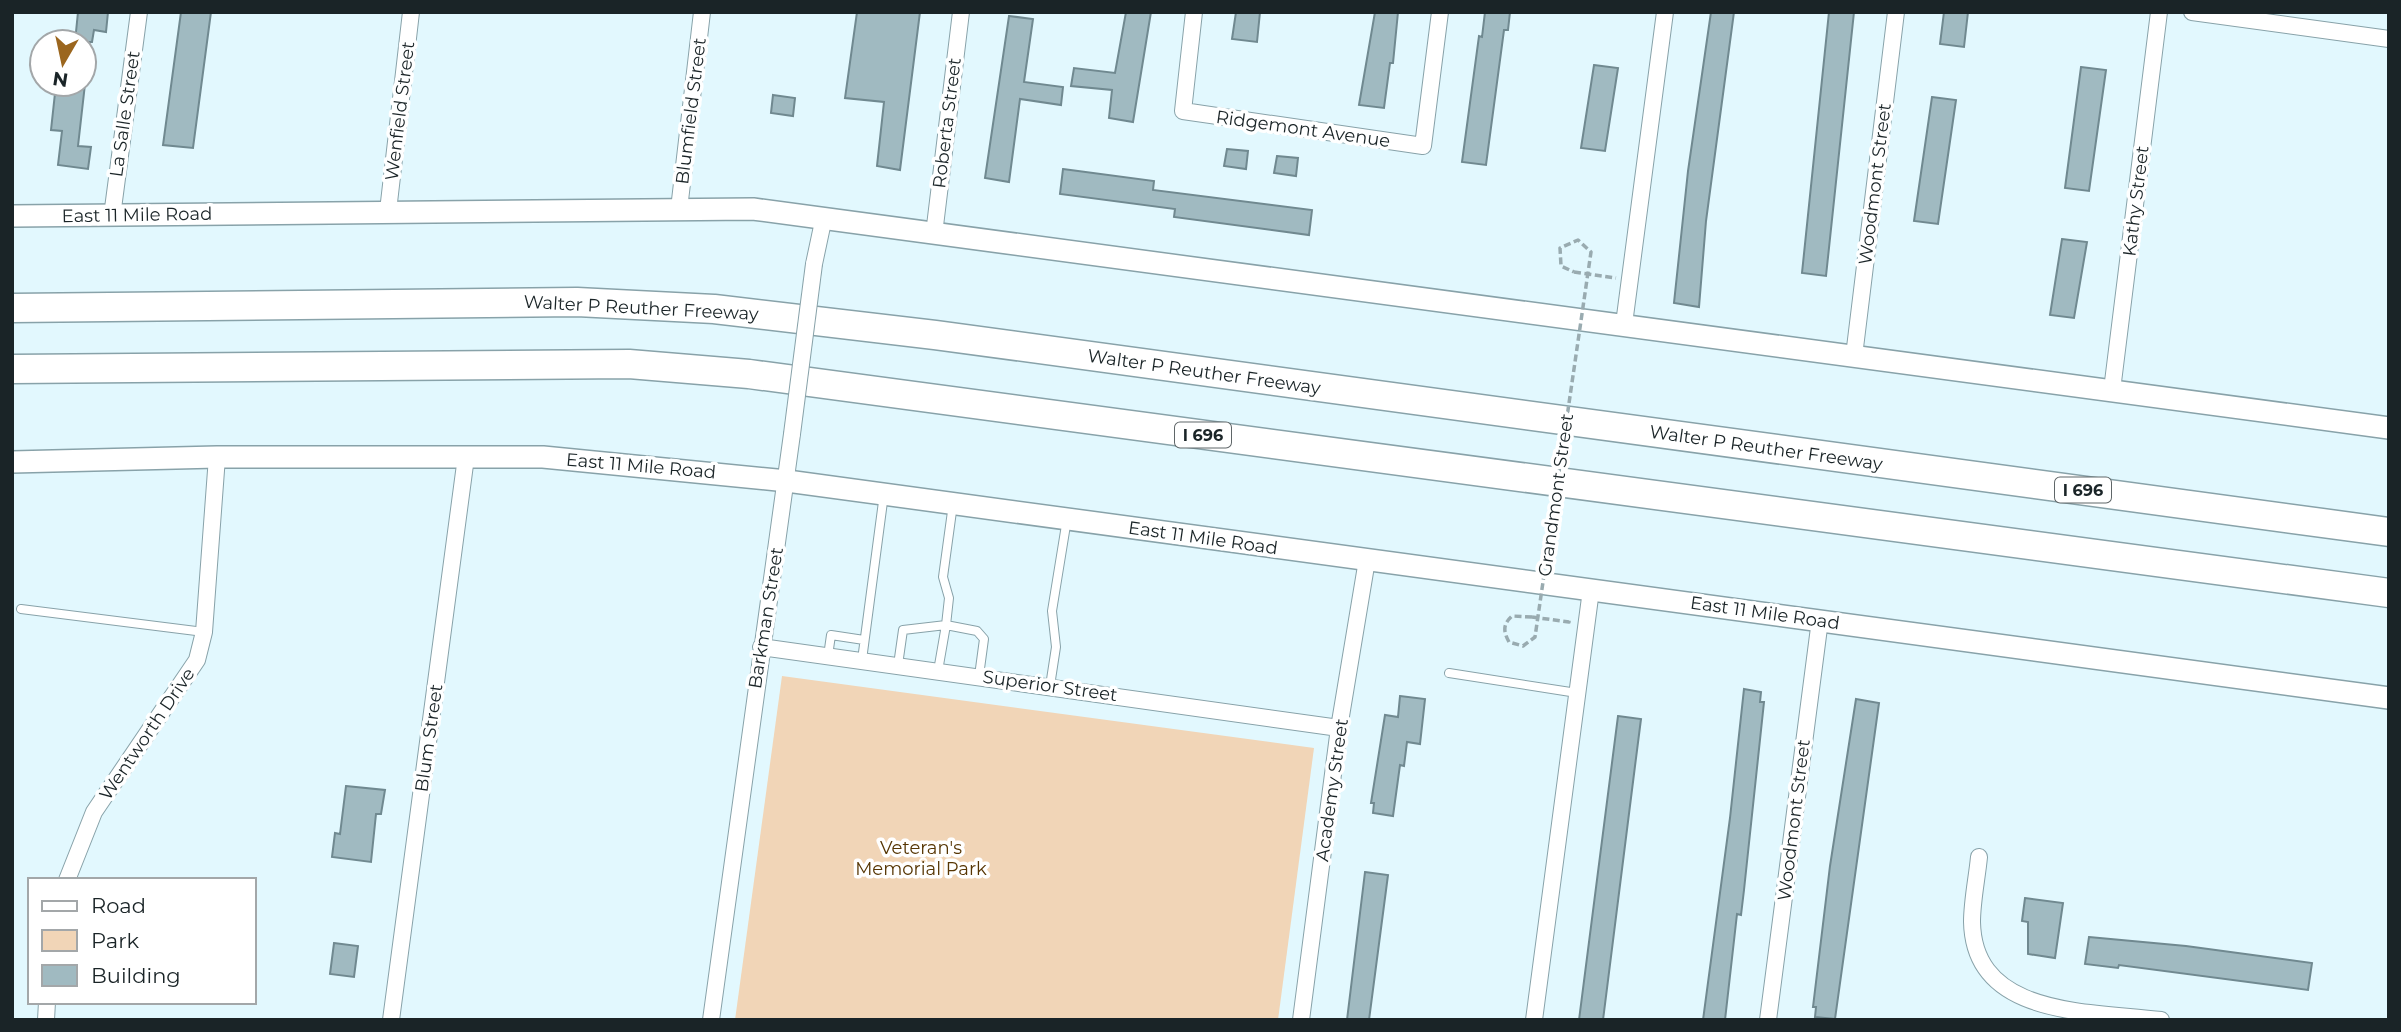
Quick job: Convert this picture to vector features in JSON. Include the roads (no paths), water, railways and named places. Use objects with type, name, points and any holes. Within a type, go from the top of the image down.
[{"type":"highway","name":"Walter P Reuther Freeway","points":[[12,308],[517,302],[727,310],[2389,532]]},
{"type":"highway","name":"I 696","points":[[12,369],[629,364],[749,374],[2389,593]]},
{"type":"main road","name":"East 11 Mile Road","points":[[12,216],[753,209],[2389,428]]},
{"type":"main road","name":"East 11 Mile Road","points":[[12,462],[217,457],[543,457],[606,461],[787,481],[2389,698]]},
{"type":"street","name":"La Salle Street","points":[[112,216],[139,12]]},
{"type":"street","name":"Wenfield Street","points":[[388,211],[411,12]]},
{"type":"street","name":"Blumfield Street","points":[[679,209],[702,12]]},
{"type":"street","name":"Roberta Street","points":[[934,234],[961,12]]},
{"type":"street","name":"Ridgemont Avenue","points":[[1194,12],[1183,111],[1423,146],[1440,12]]},
{"type":"street","points":[[1624,324],[1632,280],[1665,12]]},
{"type":"street","name":"Woodmont Street","points":[[1854,356],[1896,12]]},
{"type":"street","name":"Kathy Street","points":[[2112,390],[2159,12]]},
{"type":"street","points":[[2192,12],[2389,39]]},
{"type":"street","name":"Barkman Street","points":[[711,1020],[761,647],[787,481],[814,264],[824,217]]},
{"type":"street","name":"Wentworth Drive","points":[[68,878],[94,812],[197,660],[204,632],[217,457]]},
{"type":"street","name":"Blum Street","points":[[391,1020],[466,457]]},
{"type":"street","name":"Academy Street","points":[[1301,1020],[1339,729],[1367,560]]},
{"type":"street","points":[[1534,1020],[1591,590]]},
{"type":"street","name":"Woodmont Street","points":[[1768,1020],[1820,620]]},
{"type":"street","name":"Superior Street","points":[[761,647],[1051,686],[1339,729]]},
{"type":"street","points":[[1979,858],[1972,923],[1977,949],[1999,986],[2033,1002],[2161,1020]]},
{"type":"lane","points":[[862,660],[884,494]]},
{"type":"lane","points":[[938,671],[950,598],[943,577],[953,504]]},
{"type":"lane","points":[[1051,686],[1056,648],[1052,611],[1068,519]]},
{"type":"lane","points":[[21,609],[204,632]]},
{"type":"lane","points":[[898,665],[903,630],[946,625],[977,631],[984,639],[979,676]]},
{"type":"lane","points":[[828,656],[831,635],[864,640]]},
{"type":"lane","points":[[1448,673],[1577,693]]},
{"type":"park label","name":"Veteran's Memorial Park","points":[[921,858]]}]
